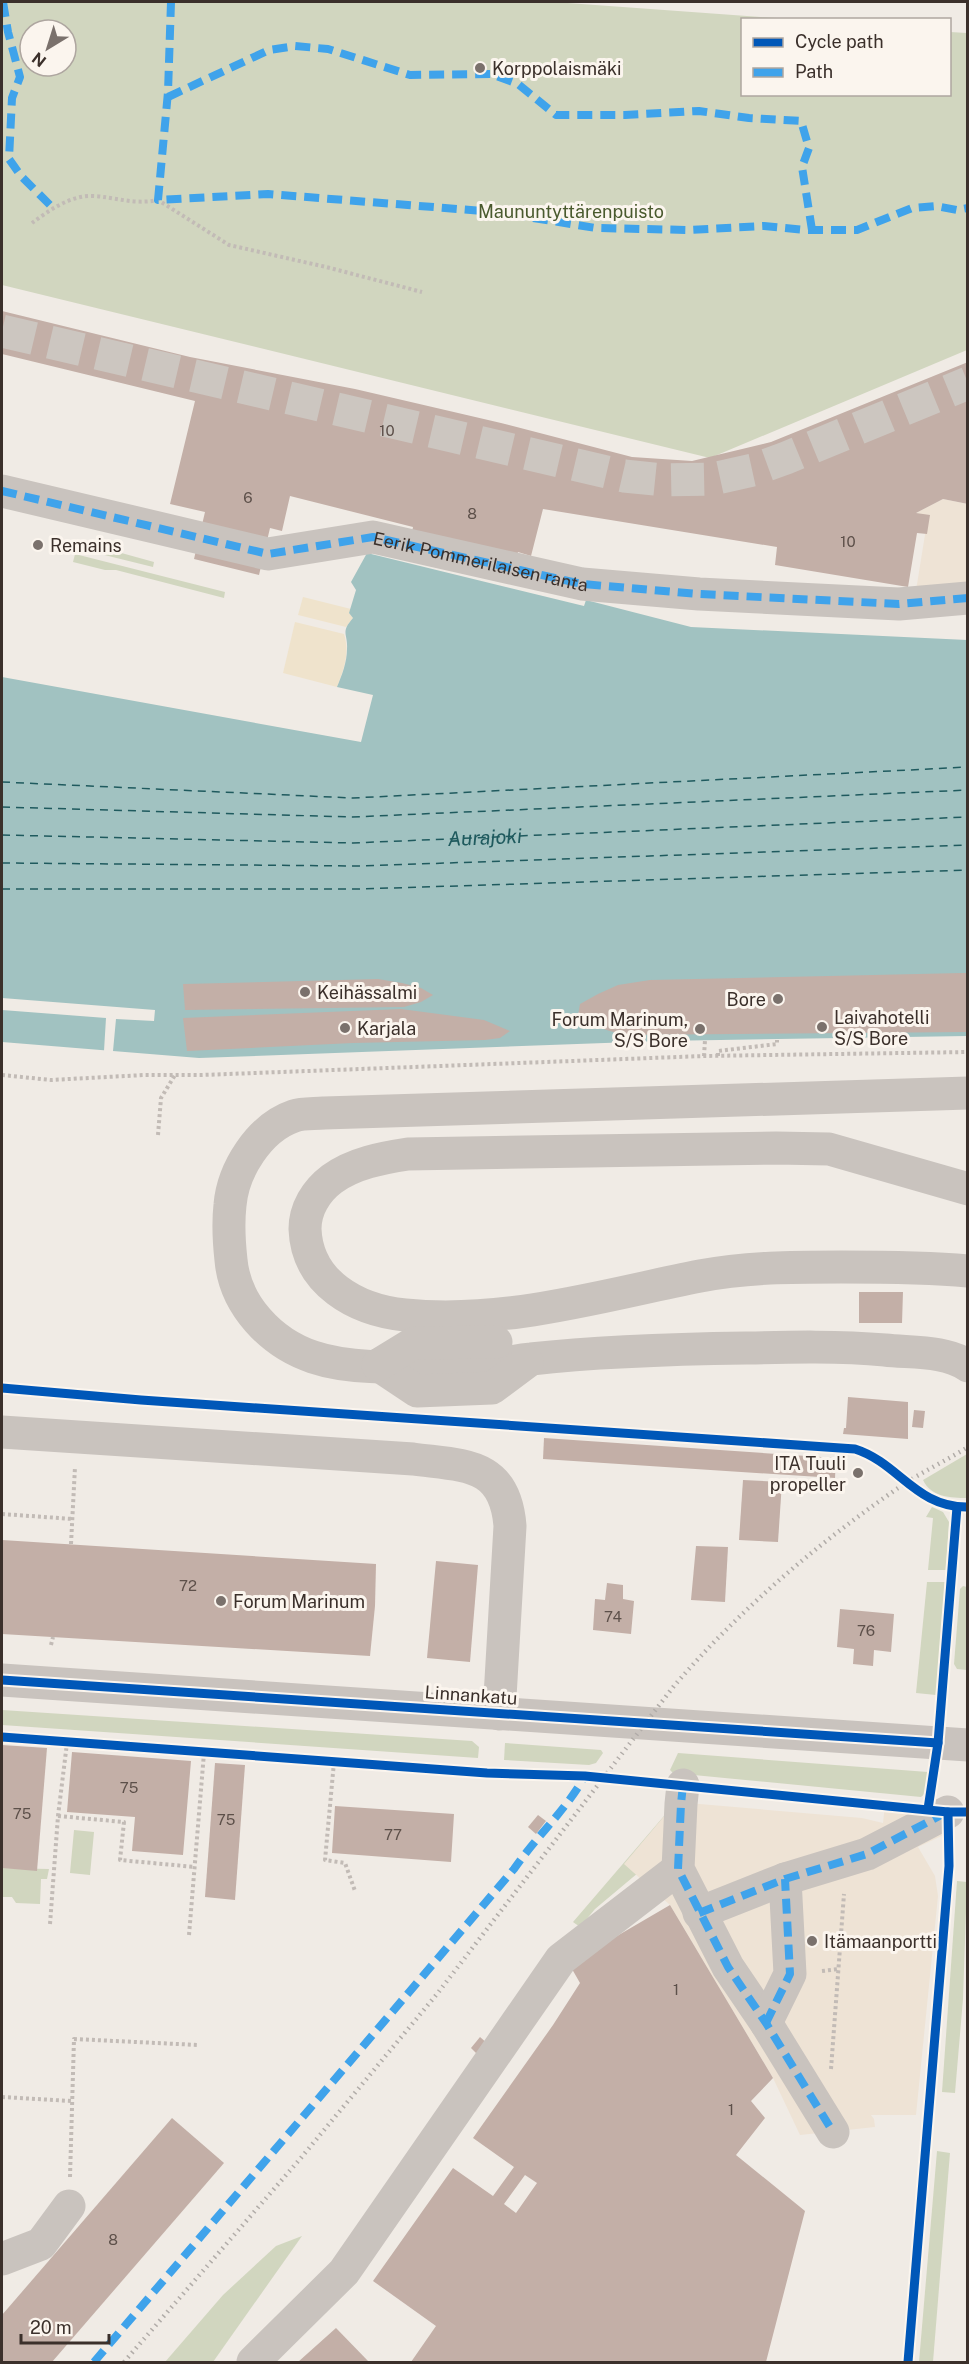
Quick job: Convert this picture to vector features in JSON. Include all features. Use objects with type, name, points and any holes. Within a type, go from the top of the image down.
[{"type":"street","name":"Eerik Pommerilaisen ranta","points":[[2,491],[268,554],[373,537],[582,584],[699,594],[899,604],[968,598]]},
{"type":"street","points":[[531,1359],[492,1388],[417,1391],[378,1365],[344,1364],[313,1357],[289,1346],[269,1332],[242,1298],[232,1270],[229,1237],[230,1203],[240,1170],[257,1142],[275,1126],[294,1116],[324,1113],[968,1094]]},
{"type":"street","points":[[968,1190],[829,1149],[408,1154],[378,1159],[350,1168],[331,1180],[309,1207],[305,1224],[306,1242],[311,1259],[320,1274],[334,1289],[372,1309],[446,1318],[518,1312],[590,1300],[702,1276],[761,1267],[929,1267],[968,1271]]},
{"type":"street","points":[[378,1365],[414,1343],[497,1342],[531,1359],[669,1349],[850,1347],[939,1355],[968,1366]]},
{"type":"street","points":[[2,1432],[413,1459],[471,1467],[488,1476],[501,1489],[509,1507],[510,1526],[499,1714]]},
{"type":"street","name":"Linnankatu","points":[[2,1680],[968,1745]]},
{"type":"street","points":[[683,1785],[678,1869],[728,1967],[826,2120]]},
{"type":"street","points":[[699,1913],[784,1879],[867,1854],[948,1812]]},
{"type":"street","points":[[253,2362],[344,2272],[561,1959],[678,1869]]},
{"type":"street","points":[[766,2023],[790,1974],[784,1879]]},
{"type":"street","points":[[6,2269],[41,2244],[69,2206]]},
{"type":"path","points":[[32,223],[52,207],[88,195],[140,203],[158,200],[230,245],[422,292]]},
{"type":"path","points":[[704,1056],[705,1040]]},
{"type":"path","points":[[718,1056],[718,1051],[777,1044],[777,1040]]},
{"type":"path","points":[[2,1075],[51,1080],[704,1056],[968,1052]]},
{"type":"path","points":[[158,1135],[161,1098],[175,1075]]},
{"type":"path","points":[[71,1544],[74,1492]]},
{"type":"path","points":[[2,1514],[73,1519]]},
{"type":"path","points":[[51,1645],[52,1637]]},
{"type":"path","points":[[56,1742],[78,1744]]},
{"type":"path","points":[[50,1924],[58,1816],[67,1743]]},
{"type":"path","points":[[192,1752],[215,1754]]},
{"type":"path","points":[[189,1935],[204,1753]]},
{"type":"path","points":[[322,1761],[345,1763]]},
{"type":"path","points":[[334,1762],[325,1860],[345,1863],[355,1891]]},
{"type":"path","points":[[58,1816],[124,1822],[120,1860],[195,1867]]},
{"type":"path","points":[[826,2120],[831,2079],[846,1860]]},
{"type":"path","points":[[69,2206],[74,2038],[198,2045]]},
{"type":"path","points":[[2,2097],[71,2101]]},
{"type":"green space","name":"Maununtyttärenpuisto","points":[[2,2],[554,2],[776,18],[741,18],[741,96],[951,96],[951,32],[967,33],[967,350],[710,458],[2,285]]},
{"type":"green space","points":[[78,541],[154,562],[153,567],[76,548]]},
{"type":"green space","points":[[75,554],[225,592],[224,598],[116,570],[105,570],[73,562]]},
{"type":"green space","points":[[967,1454],[967,1498],[942,1495],[927,1486],[923,1480]]},
{"type":"green space","points":[[932,1507],[943,1512],[949,1522],[946,1570],[928,1570],[933,1518],[926,1517]]},
{"type":"green space","points":[[927,1582],[945,1582],[936,1695],[916,1693]]},
{"type":"green space","points":[[963,1586],[967,1587],[967,1670],[957,1669],[954,1664],[960,1589]]},
{"type":"green space","points":[[2,1710],[472,1741],[479,1747],[478,1758],[2,1725]]},
{"type":"green space","points":[[505,1743],[601,1750],[603,1753],[596,1763],[589,1765],[504,1760]]},
{"type":"green space","points":[[678,1753],[928,1772],[927,1786],[921,1797],[673,1773],[670,1770]]},
{"type":"green space","points":[[676,1802],[651,1862],[595,1909],[580,1927],[573,1922]]},
{"type":"green space","points":[[74,1830],[94,1832],[90,1875],[70,1873]]},
{"type":"green space","points":[[2,1868],[49,1869],[47,1879],[41,1879],[40,1904],[16,1903],[12,1897],[2,1897]]},
{"type":"green space","points":[[957,1881],[967,1882],[963,1999],[955,2093],[942,2092]]},
{"type":"green space","points":[[937,2151],[950,2153],[933,2362],[919,2362]]},
{"type":"green space","points":[[302,2236],[213,2362],[165,2362],[223,2295],[276,2246]]},
{"type":"sand","points":[[303,597],[351,609],[349,613],[353,618],[346,627],[298,615]]},
{"type":"sand","points":[[295,622],[344,634],[346,654],[337,687],[283,673]]},
{"type":"shaded area","points":[[943,499],[967,504],[967,598],[914,603],[928,516],[916,513]]},
{"type":"shaded area","name":"Itämaanportti","points":[[676,1802],[862,1818],[883,1823],[885,1805],[948,1812],[948,1833],[918,1847],[935,1876],[938,1896],[916,2115],[871,2115],[875,2127],[800,2135],[773,2078],[670,1905],[624,1864]]},
{"type":"water","name":"Aurajoki","points":[[367,553],[584,606],[586,600],[691,627],[967,640],[967,1036],[660,1041],[199,1058],[2,1042],[2,677],[361,742],[373,695],[337,687],[346,659],[346,630],[353,618],[349,613],[356,590],[351,582]]},
{"type":"pier","points":[[2,998],[155,1010],[154,1021],[116,1019],[113,1051],[104,1051],[106,1018],[2,1010]]},
{"type":"building","points":[[2,311],[190,357],[355,389],[632,457],[692,461],[771,442],[968,362],[968,504],[943,499],[916,513],[930,515],[927,534],[917,533],[908,587],[775,565],[777,547],[543,509],[531,556],[518,552],[515,562],[411,537],[413,527],[290,496],[282,531],[270,528],[259,575],[194,559],[205,512],[170,504],[195,401],[2,354]]},
{"type":"building","name":"Bore","points":[[968,973],[968,1032],[623,1035],[587,1024],[578,1015],[580,1004],[598,994],[618,985],[650,980]]},
{"type":"building","name":"Keihässalmi","points":[[378,979],[421,988],[433,995],[421,1002],[404,1007],[185,1010],[183,984]]},
{"type":"building","name":"Karjala","points":[[401,1009],[484,1020],[510,1031],[500,1038],[485,1040],[353,1043],[187,1051],[183,1018]]},
{"type":"building","points":[[859,1292],[903,1292],[902,1323],[859,1323]]},
{"type":"building","points":[[848,1397],[908,1402],[908,1439],[843,1434],[846,1428]]},
{"type":"building","points":[[914,1410],[925,1411],[923,1428],[912,1427]]},
{"type":"building","points":[[544,1438],[836,1458],[835,1478],[543,1459]]},
{"type":"building","points":[[743,1480],[782,1482],[778,1542],[739,1540]]},
{"type":"building","points":[[2,1540],[376,1564],[370,1656],[2,1634]]},
{"type":"building","points":[[696,1546],[728,1547],[725,1602],[691,1600]]},
{"type":"building","points":[[436,1561],[478,1565],[470,1662],[427,1658]]},
{"type":"building","points":[[607,1583],[623,1585],[623,1599],[634,1601],[631,1634],[593,1630],[595,1599],[605,1600]]},
{"type":"building","points":[[840,1609],[894,1614],[891,1652],[874,1650],[873,1666],[853,1664],[854,1649],[837,1647]]},
{"type":"building","points":[[2,1745],[47,1748],[37,1871],[2,1868]]},
{"type":"building","points":[[72,1752],[191,1761],[183,1855],[132,1851],[135,1817],[67,1812]]},
{"type":"building","points":[[215,1763],[245,1765],[235,1900],[205,1897]]},
{"type":"building","points":[[335,1806],[454,1814],[451,1862],[332,1853]]},
{"type":"building","points":[[538,1815],[546,1821],[536,1834],[528,1827]]},
{"type":"building","points":[[670,1905],[773,2078],[751,2101],[765,2118],[736,2155],[805,2211],[766,2362],[411,2362],[436,2326],[373,2281],[453,2168],[493,2196],[514,2167],[473,2138],[580,1983],[572,1969],[605,1943]],"holes":[[[525,2175],[537,2183],[516,2213],[504,2204]]]},
{"type":"building","points":[[480,2037],[488,2044],[478,2055],[471,2048]]},
{"type":"building","points":[[172,2118],[224,2163],[52,2362],[2,2362],[2,2315]]},
{"type":"building","points":[[336,2328],[369,2362],[298,2362]]},
{"type":"ferry route","points":[[2,782],[353,798],[968,767]]},
{"type":"ferry route","points":[[2,807],[352,817],[968,790]]},
{"type":"ferry route","points":[[2,835],[353,843],[968,817]]},
{"type":"ferry route","points":[[2,863],[360,866],[968,845]]},
{"type":"ferry route","points":[[2,889],[359,889],[968,870]]},
{"type":"tunnel","points":[[2,331],[624,476],[663,480],[712,479],[753,470],[968,383]]},
{"type":"railway","points":[[124,2362],[300,2159],[437,1994],[674,1686],[700,1657],[754,1603],[842,1529],[904,1484],[968,1447]]},
{"type":"marked path","points":[[3,2],[20,77],[12,98],[9,159],[21,176],[52,207]]},
{"type":"marked path","points":[[171,2],[168,92],[158,200],[268,194],[496,212],[596,228],[688,230],[764,226],[806,230],[857,230],[912,208],[936,206],[957,210],[968,208]]},
{"type":"marked path","points":[[168,97],[269,50],[295,46],[328,49],[410,75],[491,74],[518,84],[556,115],[625,115],[699,111],[749,118],[801,121],[809,148],[802,167],[812,230]]},
{"type":"marked path","points":[[2,491],[268,554],[373,537],[582,584],[699,594],[899,604],[968,598]]},
{"type":"marked path","points":[[94,2362],[514,1869],[569,1800],[585,1776]]},
{"type":"marked path","points":[[683,1785],[678,1869],[728,1967],[766,2023],[833,2132]]},
{"type":"marked path","points":[[699,1913],[785,1879],[867,1854],[945,1813]]},
{"type":"marked path","points":[[766,2023],[790,1974],[785,1879]]},
{"type":"cycle path","points":[[2,1388],[141,1400],[855,1449],[884,1464],[921,1493],[950,1505],[968,1507]]},
{"type":"cycle path","points":[[928,1809],[938,1743],[957,1507]]},
{"type":"cycle path","points":[[2,1680],[938,1743]]},
{"type":"cycle path","points":[[2,1737],[487,1773],[585,1776],[948,1812],[968,1812]]},
{"type":"cycle path","points":[[908,2362],[949,1866],[948,1812]]},
{"type":"place","name":"Korppolaismäki","points":[[480,68]]},
{"type":"place","name":"Remains","points":[[38,545]]},
{"type":"place","name":"Keihässalmi","points":[[305,992]]},
{"type":"place","name":"Bore","points":[[778,999]]},
{"type":"place","name":"Laivahotelli S/S Bore","points":[[822,1027]]},
{"type":"place","name":"Karjala","points":[[345,1028]]},
{"type":"place","name":"Forum Marinum, S/S Bore","points":[[700,1029]]},
{"type":"place","name":"ITA Tuuli propeller","points":[[858,1473]]},
{"type":"place","name":"Forum Marinum","points":[[221,1601]]},
{"type":"place","name":"Itämaanportti","points":[[812,1941]]}]
